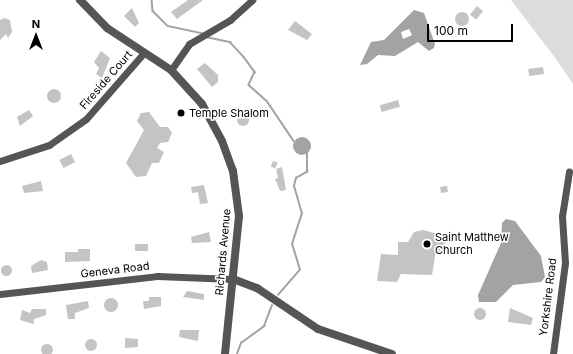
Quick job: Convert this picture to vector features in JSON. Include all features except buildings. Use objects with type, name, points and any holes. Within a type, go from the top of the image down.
[{"type":"street","name":"Richards Avenue","points":[[80,0],[107,28],[143,54],[171,70],[202,104],[229,158],[239,216],[225,354]]},
{"type":"street","points":[[171,70],[189,44],[230,20],[252,0]]},
{"type":"street","name":"Fireside Court","points":[[0,161],[49,145],[86,119],[143,54]]},
{"type":"street","name":"Yorkshire Road","points":[[553,354],[565,263],[562,216],[569,172]]},
{"type":"street","name":"Geneva Road","points":[[0,294],[157,276],[232,279]]},
{"type":"street","points":[[232,279],[257,288],[318,329],[392,354]]},
{"type":"shaded area","points":[[511,0],[573,0],[573,84],[556,59]]},
{"type":"shaded area","points":[[414,10],[424,13],[435,44],[434,48],[429,51],[418,42],[395,56],[378,55],[367,64],[360,65],[371,42],[384,40]],"holes":[[[409,29],[412,35],[403,39],[401,32]]]},
{"type":"shaded area","points":[[302,137],[308,140],[311,146],[308,152],[302,155],[296,152],[293,146],[296,140]]},
{"type":"shaded area","points":[[506,219],[515,221],[541,256],[545,277],[541,282],[513,285],[496,302],[479,302],[478,295],[501,243],[502,223]]},
{"type":"waterway","points":[[152,0],[153,11],[168,26],[202,33]]},
{"type":"waterway","points":[[206,37],[230,42],[244,57],[255,72],[249,85],[267,101],[294,141]]},
{"type":"waterway","points":[[278,295],[300,270],[292,244],[302,214],[294,186],[296,178],[307,172],[307,153]]},
{"type":"waterway","points":[[237,354],[241,343],[264,326],[272,305]]},
{"type":"place","name":"Temple Shalom","points":[[181,113]]},
{"type":"place","name":"Saint Matthew Church","points":[[427,244]]}]
